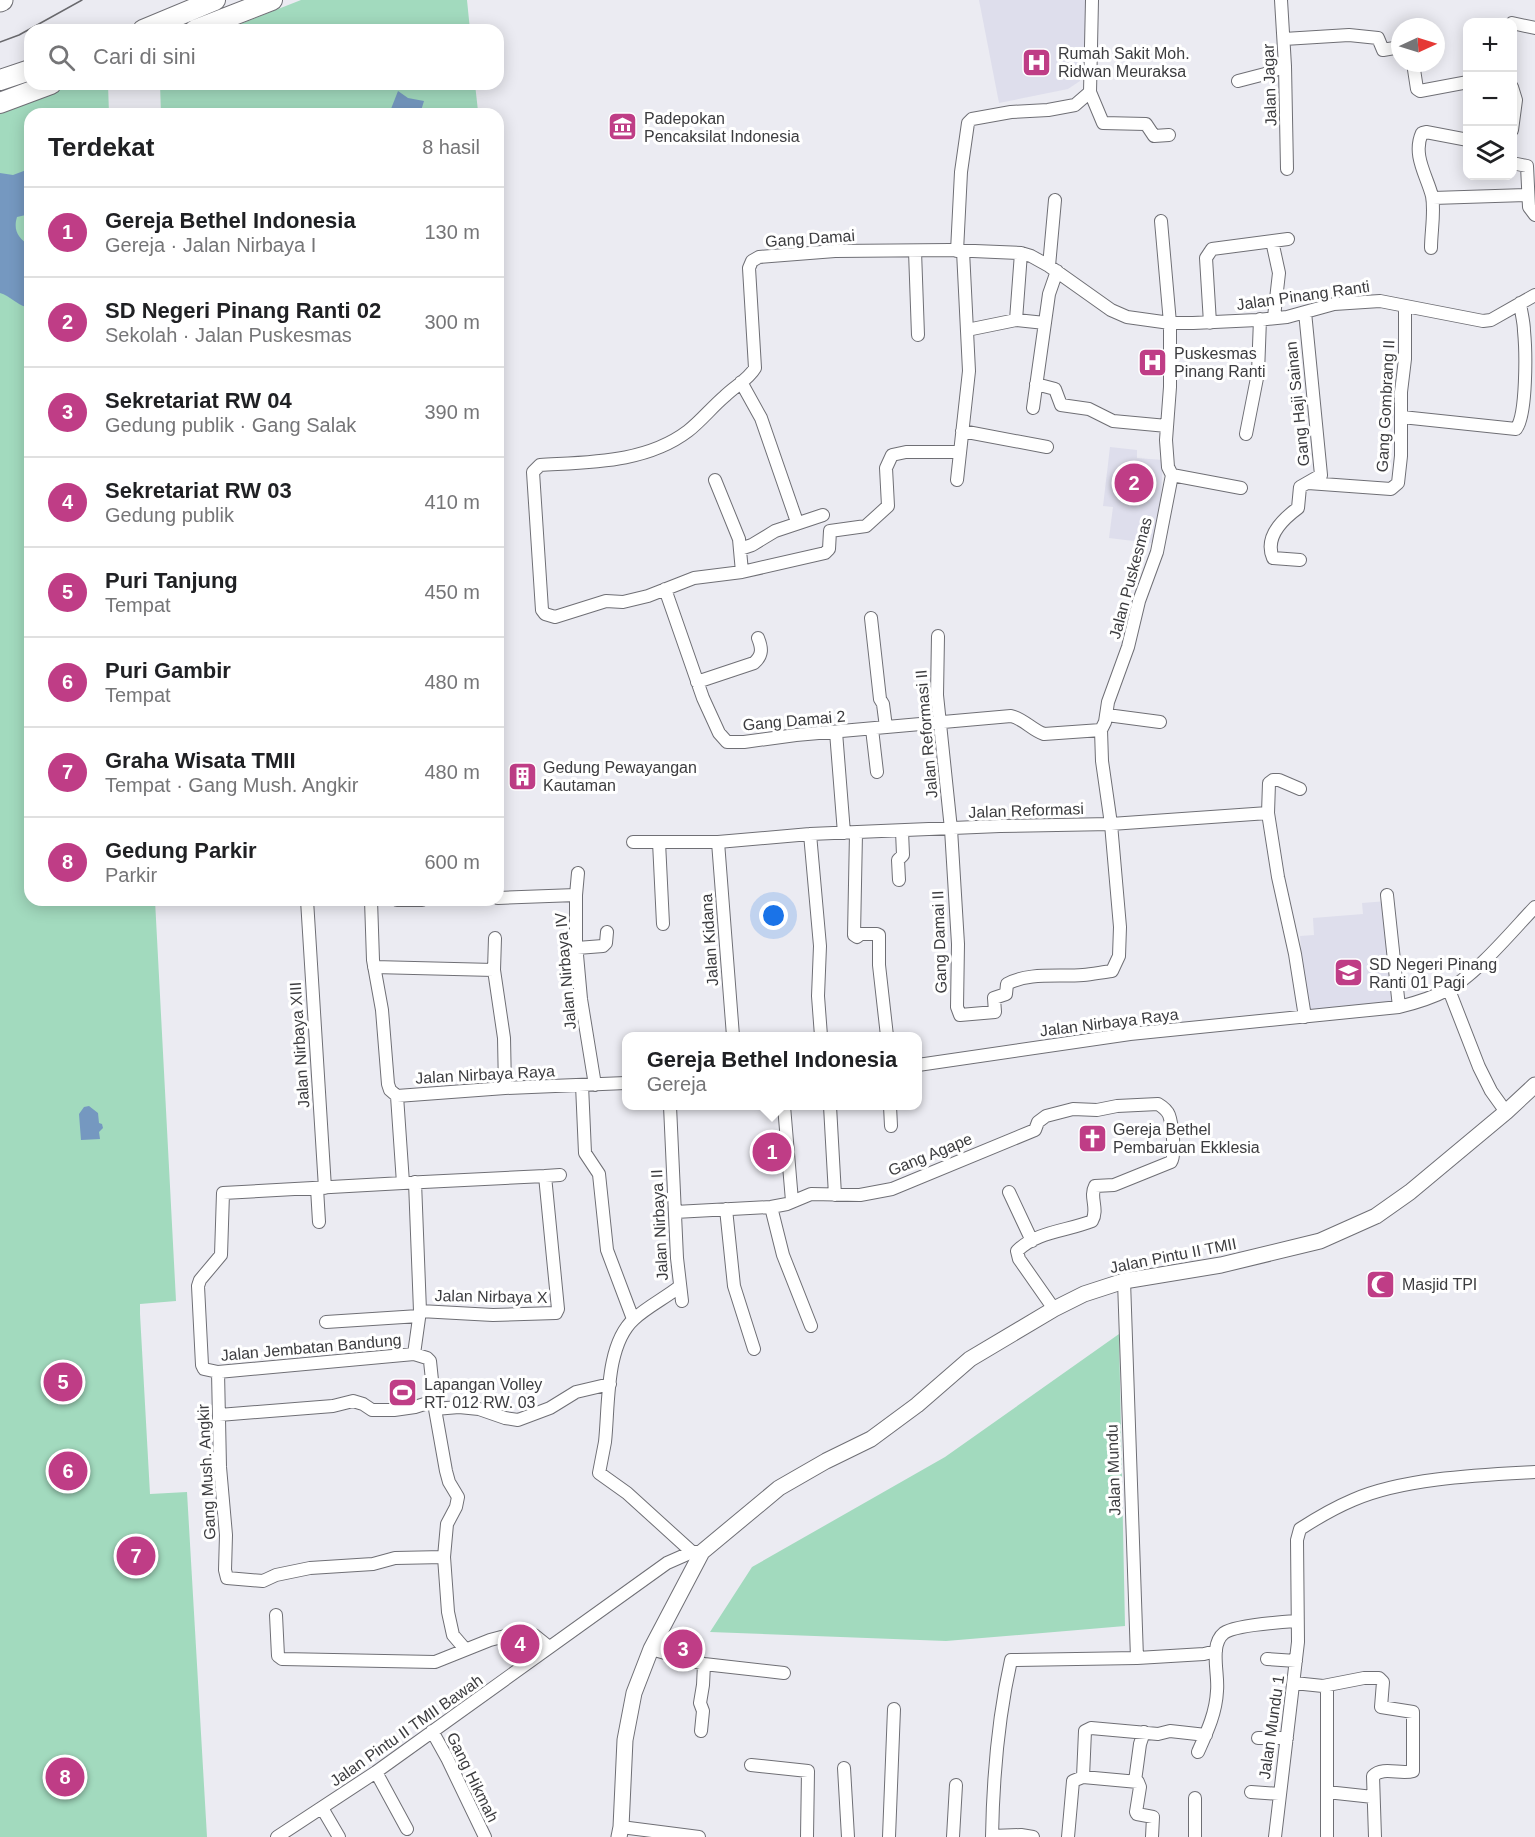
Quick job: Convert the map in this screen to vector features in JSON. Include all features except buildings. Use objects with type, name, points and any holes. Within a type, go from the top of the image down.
[{"type":"main road","points":[[157,24],[215,0]]},
{"type":"main road","points":[[210,24],[272,0]]},
{"type":"main road","points":[[0,80],[24,72]]},
{"type":"main road","points":[[0,103],[35,90]]},
{"type":"street","points":[[1092,0],[1090,92],[1103,123],[1146,124],[1154,136],[1169,135]]},
{"type":"street","name":"Jalan Jagar","points":[[1281,0],[1287,169]]},
{"type":"street","points":[[1517,25],[1535,28]]},
{"type":"street","points":[[1284,39],[1360,35],[1378,38],[1383,50],[1391,49]]},
{"type":"street","points":[[1238,81],[1285,66]]},
{"type":"street","points":[[1414,72],[1418,91],[1463,83]]},
{"type":"street","points":[[957,480],[969,371],[960,251],[961,172],[968,123],[972,119],[1075,105],[1090,92]]},
{"type":"street","points":[[1431,248],[1433,198],[1419,152],[1422,133],[1463,139]]},
{"type":"street","points":[[1517,165],[1527,166],[1529,207],[1535,215]]},
{"type":"street","points":[[1433,198],[1528,195]]},
{"type":"street","points":[[1033,408],[1053,269],[1055,200]]},
{"type":"street","name":"Jalan Puskesmas","points":[[1101,730],[1156,552],[1172,475],[1167,457],[1170,323],[1161,221]]},
{"type":"street","points":[[1209,322],[1206,258],[1208,253],[1216,247],[1288,239]]},
{"type":"street","points":[[1272,241],[1278,273],[1274,317]]},
{"type":"street","name":"Jalan Pinang Ranti","points":[[870,251],[1021,253],[1053,269],[1111,310],[1127,318],[1170,323],[1287,317],[1334,304],[1364,301],[1484,321],[1491,320],[1535,295]]},
{"type":"street","name":"Gang Damai","points":[[741,382],[755,368],[749,268],[752,261],[759,257],[809,252],[870,251]]},
{"type":"street","points":[[915,251],[918,335]]},
{"type":"street","points":[[1016,320],[1021,253]]},
{"type":"street","points":[[1402,417],[1516,429],[1521,420],[1525,368],[1524,330],[1520,303]]},
{"type":"street","name":"Gang Gombrang II","points":[[1305,483],[1391,489],[1398,483],[1405,307]]},
{"type":"street","name":"Gang Haji Sainan","points":[[1305,312],[1321,475],[1305,483]]},
{"type":"street","points":[[1246,434],[1258,373],[1260,319]]},
{"type":"street","points":[[967,330],[1016,320],[1045,323]]},
{"type":"street","points":[[797,522],[761,418],[741,382],[688,431],[660,447],[638,454],[588,463],[540,465],[533,472],[542,610],[545,614],[555,617],[606,602],[623,602],[640,598],[694,579],[742,572],[825,553],[829,549],[831,531],[866,526],[886,510],[888,503],[886,468],[892,455],[906,452],[959,452]]},
{"type":"street","points":[[1036,384],[1055,389],[1061,405],[1089,409],[1113,421],[1167,426]]},
{"type":"street","points":[[963,431],[1047,447]]},
{"type":"street","points":[[1172,475],[1241,488]]},
{"type":"street","points":[[715,480],[739,539],[742,572]]},
{"type":"street","points":[[1300,560],[1273,558],[1270,551],[1275,529],[1298,508],[1299,487],[1305,483]]},
{"type":"street","points":[[740,549],[752,545],[775,531],[823,515]]},
{"type":"street","name":"Gang Damai 2","points":[[665,589],[698,682],[720,734],[727,742],[1011,716],[1021,719],[1044,734],[1101,730]]},
{"type":"street","points":[[871,618],[880,699],[883,704],[886,727]]},
{"type":"street","name":"Jalan Reformasi II","points":[[938,636],[939,722],[951,829]]},
{"type":"street","points":[[698,682],[754,663],[762,650],[758,638]]},
{"type":"street","points":[[1107,715],[1160,722]]},
{"type":"street","points":[[872,729],[877,772]]},
{"type":"street","points":[[1101,730],[1102,761],[1111,824]]},
{"type":"street","points":[[836,732],[850,833],[854,935],[857,937],[861,934],[879,935],[879,964],[887,1032]]},
{"type":"street","points":[[1300,789],[1279,780],[1273,780],[1269,783],[1268,813],[1305,1017]]},
{"type":"street","name":"Jalan Reformasi","points":[[633,842],[718,842],[810,834],[1111,824],[1268,813]]},
{"type":"street","name":"Gang Damai II","points":[[951,829],[958,944],[957,999],[960,1015],[995,1012],[994,998],[1006,994],[1007,984],[1012,981],[1086,975],[1112,971],[1115,968],[1119,956],[1120,927],[1111,824]]},
{"type":"street","points":[[899,880],[898,860],[903,855],[902,831]]},
{"type":"street","points":[[810,834],[820,946],[818,996],[821,1032]]},
{"type":"street","points":[[659,842],[663,924]]},
{"type":"street","name":"Jalan Kidana","points":[[718,842],[733,1032]]},
{"type":"street","points":[[576,895],[578,873]]},
{"type":"street","name":"Jalan Nirbaya IV","points":[[504,898],[576,895],[577,948],[589,1085],[585,1153],[599,1174],[607,1250],[633,1319]]},
{"type":"street","points":[[1387,895],[1399,1007]]},
{"type":"street","name":"Jalan Nirbaya XIII","points":[[307,906],[321,1188],[320,1222]]},
{"type":"street","points":[[371,906],[374,967],[382,1010],[388,1088],[397,1096]]},
{"type":"street","points":[[1506,1112],[1491,1091],[1449,990],[1494,950],[1535,907]]},
{"type":"street","points":[[577,948],[603,946],[606,943],[607,932]]},
{"type":"street","points":[[495,938],[494,970],[504,1038],[505,1088]]},
{"type":"street","points":[[374,967],[494,970]]},
{"type":"street","name":"Jalan Nirbaya Raya","points":[[922,1064],[1130,1034],[1399,1007],[1449,990]]},
{"type":"street","name":"Jalan Nirbaya Raya","points":[[414,1354],[419,1313],[409,1182],[397,1096],[505,1088],[622,1083]]},
{"type":"street","name":"Jalan Pintu II TMII","points":[[697,1552],[779,1488],[871,1439],[970,1359],[1054,1309],[1084,1294],[1124,1281],[1221,1265],[1320,1241],[1376,1216],[1410,1192],[1535,1085]]},
{"type":"street","name":"Gang Agape","points":[[675,1212],[771,1207],[811,1194],[860,1195],[899,1187],[1035,1131],[1038,1122],[1046,1116],[1073,1109],[1097,1110],[1117,1106],[1158,1104],[1163,1107],[1169,1115],[1174,1154],[1171,1162],[1114,1185],[1095,1186],[1092,1192],[1096,1212],[1092,1221],[1032,1241]]},
{"type":"street","name":"Jalan Nirbaya II","points":[[633,1319],[679,1287],[670,1110]]},
{"type":"street","points":[[784,1110],[792,1201]]},
{"type":"street","points":[[830,1110],[835,1195]]},
{"type":"street","points":[[890,1110],[891,1126]]},
{"type":"street","points":[[321,1188],[560,1175]]},
{"type":"street","name":"Jalan Nirbaya X","points":[[326,1322],[419,1313],[549,1315],[556,1313],[558,1309],[544,1176]]},
{"type":"street","name":"Jalan Jembatan Bandung","points":[[321,1188],[223,1193],[221,1255],[200,1280],[197,1292],[202,1365],[207,1371],[219,1372],[414,1354],[430,1361],[446,1472],[458,1497],[456,1507],[447,1524],[444,1557],[448,1612],[453,1635],[465,1649]]},
{"type":"street","points":[[1009,1192],[1032,1241],[1018,1249],[1018,1257],[1054,1309]]},
{"type":"street","points":[[771,1207],[783,1255],[812,1326]]},
{"type":"street","points":[[726,1209],[734,1286],[754,1349]]},
{"type":"street","name":"Jalan Mundu","points":[[1124,1281],[1137,1658]]},
{"type":"street","points":[[679,1287],[682,1301]]},
{"type":"street","points":[[633,1319],[621,1337],[606,1401],[605,1441],[599,1473],[697,1552],[633,1693],[625,1740],[620,1832],[699,1837]]},
{"type":"street","name":"Gang Mush. Angkir","points":[[219,1372],[220,1467],[227,1578],[263,1581],[276,1575],[310,1568],[373,1564],[395,1558],[444,1557]]},
{"type":"street","points":[[219,1414],[333,1406],[353,1401],[372,1410],[435,1405],[479,1409],[518,1420],[550,1408],[576,1392],[610,1384]]},
{"type":"street","points":[[1198,1752],[1213,1716],[1217,1692],[1216,1651],[1222,1636],[1229,1631],[1297,1621],[1297,1532],[1300,1529],[1329,1511],[1371,1494],[1429,1482],[1491,1474],[1535,1472]]},
{"type":"street","name":"Jalan Pintu II TMII Bawah","points":[[277,1837],[376,1772],[667,1563],[697,1552]]},
{"type":"street","points":[[276,1615],[278,1656],[282,1659],[435,1662],[489,1640],[520,1632],[534,1635],[549,1647]]},
{"type":"street","name":"Jalan Mundu 1","points":[[1275,1837],[1294,1683],[1297,1621]]},
{"type":"street","points":[[651,1649],[704,1664],[784,1673]]},
{"type":"street","points":[[1033,1837],[992,1836],[998,1730],[1011,1660],[1137,1658],[1204,1654],[1216,1651]]},
{"type":"street","points":[[1267,1659],[1296,1661]]},
{"type":"street","points":[[701,1731],[703,1711],[700,1703],[704,1664]]},
{"type":"street","points":[[1294,1683],[1327,1686],[1364,1678],[1381,1678],[1383,1682],[1381,1707],[1413,1712],[1415,1768],[1409,1772],[1379,1771],[1374,1773],[1372,1778],[1375,1837]]},
{"type":"street","points":[[1327,1686],[1327,1837]]},
{"type":"street","points":[[889,1837],[894,1709]]},
{"type":"street","points":[[1083,1777],[1084,1734],[1088,1728],[1158,1734],[1170,1731],[1206,1735]]},
{"type":"street","name":"Gang Hikmah","points":[[432,1731],[484,1837]]},
{"type":"street","points":[[1135,1781],[1144,1732]]},
{"type":"street","points":[[1258,1738],[1287,1738]]},
{"type":"street","points":[[751,1765],[808,1771],[807,1837]]},
{"type":"street","points":[[844,1768],[848,1837]]},
{"type":"street","points":[[376,1772],[407,1829]]},
{"type":"street","points":[[1068,1837],[1073,1781],[1083,1777],[1138,1782],[1140,1787],[1136,1812],[1154,1817],[1152,1837]]},
{"type":"street","points":[[953,1837],[956,1785]]},
{"type":"street","points":[[1251,1792],[1279,1794]]},
{"type":"street","points":[[1327,1792],[1373,1797]]},
{"type":"street","points":[[1195,1798],[1195,1837]]},
{"type":"street","points":[[322,1808],[339,1837]]},
{"type":"shaded area","name":"Rumah Sakit Moh. Ridwan Meuraksa","points":[[979,0],[1085,0],[1085,44],[1080,81],[1068,89],[999,103]]},
{"type":"shaded area","points":[[1110,447],[1137,450],[1137,458],[1163,460],[1158,544],[1109,538],[1113,507],[1103,506]]},
{"type":"shaded area","name":"SD Negeri Pinang Ranti 01 Pagi","points":[[1387,901],[1395,1009],[1306,1016],[1300,936],[1314,935],[1313,918],[1363,914],[1362,903]]},
{"type":"green space","points":[[301,0],[467,0],[469,24],[240,24]]},
{"type":"green space","points":[[44,90],[108,90],[109,108],[24,108],[24,906],[155,906],[176,1301],[140,1304],[140,1314],[150,1494],[187,1492],[207,1837],[0,1837],[0,105]]},
{"type":"green space","points":[[160,90],[476,90],[478,108],[161,108]]},
{"type":"green space","points":[[1119,1334],[1125,1626],[946,1641],[710,1632],[752,1567],[945,1457]]},
{"type":"green space","name":"Lapangan Volley RT. 012 RW. 03","points":[[416,1383],[417,1402],[391,1403],[390,1384]]},
{"type":"water","points":[[398,91],[408,98],[424,101],[422,108],[391,108]]},
{"type":"water","points":[[24,171],[24,215],[17,217],[16,230],[24,241],[24,306],[0,293],[0,173],[13,175]]},
{"type":"water","points":[[89,1106],[98,1113],[99,1123],[103,1128],[99,1132],[100,1139],[81,1140],[79,1114],[84,1107]]},
{"type":"tram line","points":[[39,24],[82,0]]},
{"type":"tram line","points":[[0,42],[24,32]]},
{"type":"place","name":"Rumah Sakit Moh. Ridwan Meuraksa","points":[[1037,62]]},
{"type":"place","name":"Padepokan Pencaksilat Indonesia","points":[[623,127]]},
{"type":"place","name":"Puskesmas Pinang Ranti","points":[[1153,362]]},
{"type":"place","name":"SD Negeri Pinang Ranti 02","points":[[1134,483]]},
{"type":"place","name":"Gedung Pewayangan Kautaman","points":[[522,776]]},
{"type":"place","name":"SD Negeri Pinang Ranti 01 Pagi","points":[[1348,973]]},
{"type":"place","name":"Gereja Bethel Pembaruan Ekklesia","points":[[1092,1138]]},
{"type":"place","name":"Gereja Bethel Indonesia","points":[[772,1152]]},
{"type":"place","name":"Masjid TPI","points":[[1381,1284]]},
{"type":"place","name":"Puri Tanjung","points":[[63,1382]]},
{"type":"place","name":"Lapangan Volley RT. 012 RW. 03","points":[[403,1393]]},
{"type":"place","name":"Puri Gambir","points":[[68,1471]]},
{"type":"place","name":"Graha Wisata TMII","points":[[136,1556]]},
{"type":"place","name":"Sekretariat RW 03","points":[[520,1644]]},
{"type":"place","name":"Sekretariat RW 04","points":[[683,1649]]},
{"type":"place","name":"Gedung Parkir","points":[[65,1777]]}]
